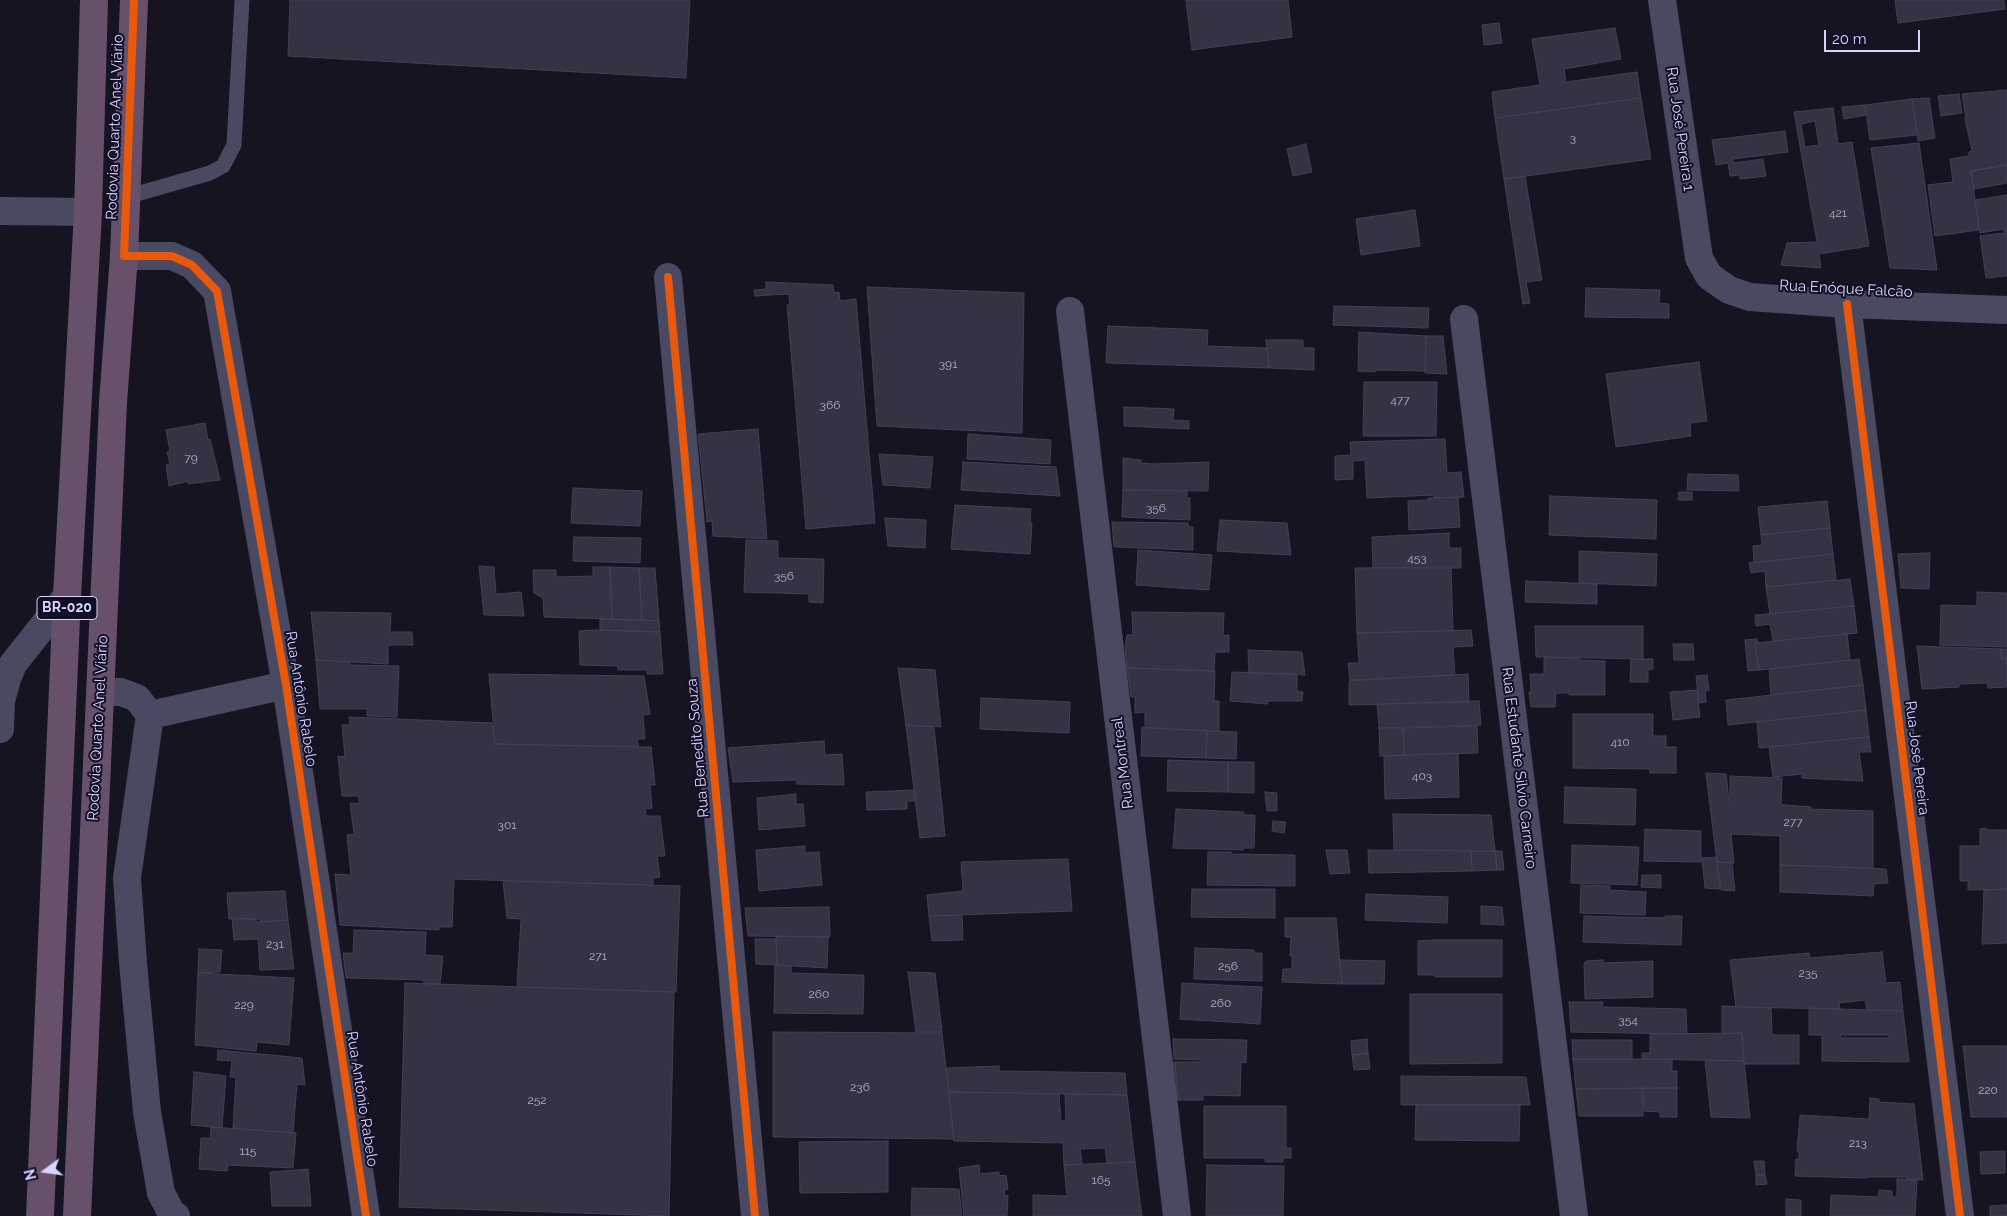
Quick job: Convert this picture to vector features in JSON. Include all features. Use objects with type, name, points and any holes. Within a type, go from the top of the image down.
[{"type":"highway","name":"Rodovia Quarto Anel Viário","points":[[40,1216],[67,596],[88,212],[94,0]]},
{"type":"highway","name":"Rodovia Quarto Anel Viário","points":[[77,1216],[113,402],[124,256],[134,0]]},
{"type":"street","name":"Rua José Pereira 1","points":[[1662,0],[1699,258]]},
{"type":"street","points":[[0,211],[88,212]]},
{"type":"street","name":"Rua Antônio Rabelo","points":[[124,256],[172,256],[192,265],[217,291],[286,685],[366,1216]]},
{"type":"street","name":"Rua Enóque Falcão","points":[[1699,258],[1709,276],[1729,290],[1750,297],[1847,304],[2007,310]]},
{"type":"street","name":"Rua Benedito Souza","points":[[668,277],[755,1216]]},
{"type":"street","name":"Rua José Pereira","points":[[1847,304],[1960,1216]]},
{"type":"street","name":"Rua Montreal","points":[[1070,311],[1177,1216]]},
{"type":"street","name":"Rua Estudante Silvio Carneiro","points":[[1464,319],[1574,1216]]},
{"type":"street","points":[[0,729],[1,701],[13,664],[67,596]]},
{"type":"street","points":[[150,715],[286,685]]},
{"type":"street","points":[[100,692],[121,692],[137,698],[150,715],[127,878],[147,1112],[161,1193],[172,1214],[176,1216]]},
{"type":"lane","points":[[126,196],[210,173],[223,166],[234,145],[242,0]]},
{"type":"building","points":[[290,0],[690,0],[686,78],[288,56]]},
{"type":"building","points":[[1186,0],[1288,0],[1292,37],[1192,50]]},
{"type":"building","points":[[1895,0],[2004,0],[2005,9],[1898,23]]},
{"type":"building","points":[[1499,23],[1502,43],[1484,45],[1482,25]]},
{"type":"building","points":[[1615,28],[1621,59],[1564,69],[1566,82],[1637,72],[1641,98],[1495,118],[1492,92],[1540,85],[1532,39]]},
{"type":"building","points":[[2007,90],[2007,165],[1971,171],[1979,230],[1935,236],[1928,185],[1953,182],[1950,159],[1969,156],[1969,152],[1972,151],[1962,94]]},
{"type":"building","points":[[1959,94],[1962,113],[1941,116],[1938,96]]},
{"type":"building","points":[[1641,98],[1651,159],[1504,179],[1495,118]]},
{"type":"building","points":[[1929,98],[1935,138],[1918,141],[1912,99]]},
{"type":"building","points":[[1912,99],[1917,135],[1870,140],[1865,105]]},
{"type":"building","points":[[1865,105],[1866,115],[1844,119],[1842,107]]},
{"type":"building","points":[[1833,108],[1838,144],[1852,142],[1869,246],[1819,254],[1821,268],[1781,265],[1787,243],[1817,242],[1794,112]],"holes":[[[1815,121],[1819,145],[1805,147],[1801,124]]]},
{"type":"building","points":[[1785,131],[1788,152],[1733,159],[1733,163],[1763,159],[1766,176],[1740,179],[1740,175],[1730,176],[1728,163],[1716,165],[1712,140]]},
{"type":"building","points":[[1919,143],[1937,270],[1890,268],[1871,148]]},
{"type":"building","points":[[1306,144],[1312,172],[1293,176],[1287,149]]},
{"type":"building","points":[[2007,165],[2007,183],[1974,189],[1971,171]]},
{"type":"building","points":[[1525,176],[1542,280],[1526,282],[1530,303],[1523,304],[1504,179]]},
{"type":"building","points":[[2007,195],[2007,276],[1986,278],[1980,236],[2004,233],[2004,229],[1980,233],[1975,200]]},
{"type":"building","points":[[1415,210],[1420,246],[1361,255],[1356,219]]},
{"type":"building","points":[[766,282],[833,285],[834,293],[839,292],[840,301],[856,299],[875,523],[806,529],[787,305],[790,305],[789,294],[755,296],[754,290],[766,289]]},
{"type":"building","points":[[867,287],[1024,293],[1022,433],[877,426]]},
{"type":"building","points":[[1586,288],[1660,290],[1659,303],[1669,304],[1669,318],[1585,317]]},
{"type":"building","points":[[1334,306],[1429,308],[1428,328],[1333,325]]},
{"type":"building","points":[[1108,326],[1208,330],[1207,346],[1267,348],[1269,368],[1106,363]]},
{"type":"building","points":[[1359,332],[1426,336],[1425,371],[1358,371]]},
{"type":"building","points":[[1426,336],[1443,336],[1447,374],[1425,373]]},
{"type":"building","points":[[1266,340],[1303,340],[1303,348],[1314,348],[1314,370],[1269,368]]},
{"type":"building","points":[[1699,362],[1707,421],[1690,423],[1691,436],[1616,447],[1606,374]]},
{"type":"building","points":[[1364,382],[1437,382],[1436,436],[1363,436]]},
{"type":"building","points":[[1124,407],[1174,409],[1173,420],[1189,421],[1189,429],[1124,426]]},
{"type":"building","points":[[205,423],[220,480],[188,484],[188,481],[169,486],[166,465],[170,464],[167,452],[170,451],[166,430]]},
{"type":"building","points":[[758,429],[767,539],[713,536],[712,521],[707,522],[698,434]]},
{"type":"building","points":[[968,434],[1051,440],[1050,464],[967,459]]},
{"type":"building","points":[[1445,439],[1447,473],[1461,472],[1464,497],[1434,498],[1434,495],[1367,498],[1365,460],[1353,461],[1353,479],[1335,480],[1335,456],[1351,455],[1350,442]]},
{"type":"building","points":[[879,454],[933,457],[930,488],[883,485]]},
{"type":"building","points":[[1123,458],[1141,460],[1141,463],[1153,464],[1209,462],[1208,491],[1123,490]]},
{"type":"building","points":[[963,462],[1056,467],[1060,496],[961,490]]},
{"type":"building","points":[[1688,474],[1738,475],[1739,491],[1687,490]]},
{"type":"building","points":[[573,488],[642,491],[640,526],[571,523]]},
{"type":"building","points":[[1123,490],[1187,491],[1187,498],[1190,498],[1190,520],[1122,517]]},
{"type":"building","points":[[1679,492],[1692,492],[1692,500],[1678,500]]},
{"type":"building","points":[[1550,496],[1657,500],[1656,539],[1549,535]]},
{"type":"building","points":[[1458,497],[1460,527],[1409,530],[1408,501]]},
{"type":"building","points":[[1827,501],[1830,528],[1761,535],[1758,507]]},
{"type":"building","points":[[955,505],[1031,509],[1030,554],[951,549]]},
{"type":"building","points":[[885,518],[926,520],[925,548],[888,546]]},
{"type":"building","points":[[1220,520],[1287,523],[1291,555],[1217,551]]},
{"type":"building","points":[[1112,522],[1188,523],[1189,527],[1193,527],[1193,550],[1114,547]]},
{"type":"building","points":[[1830,528],[1833,554],[1754,563],[1753,546],[1762,545],[1761,535]]},
{"type":"building","points":[[1449,533],[1449,548],[1461,548],[1461,568],[1373,568],[1372,537]]},
{"type":"building","points":[[574,537],[641,538],[640,563],[573,561]]},
{"type":"building","points":[[746,540],[778,541],[778,558],[824,559],[823,603],[809,602],[809,594],[744,592]]},
{"type":"building","points":[[1138,550],[1212,555],[1209,590],[1136,585]]},
{"type":"building","points":[[1579,551],[1657,554],[1656,586],[1579,583]]},
{"type":"building","points":[[1930,553],[1929,589],[1901,588],[1898,554]]},
{"type":"building","points":[[1833,554],[1836,580],[1766,587],[1765,571],[1751,573],[1749,563]]},
{"type":"building","points":[[479,566],[494,567],[496,594],[521,592],[524,616],[484,615]]},
{"type":"building","points":[[593,567],[610,567],[612,619],[544,617],[543,598],[534,593],[533,570],[556,570],[556,577],[593,576]]},
{"type":"building","points":[[610,567],[639,568],[642,620],[612,619]]},
{"type":"building","points":[[1451,567],[1453,631],[1357,633],[1355,568]]},
{"type":"building","points":[[639,568],[655,568],[659,621],[642,620]]},
{"type":"building","points":[[1850,579],[1854,606],[1770,614],[1766,587]]},
{"type":"building","points":[[1526,581],[1597,584],[1597,604],[1525,602]]},
{"type":"building","points":[[1977,592],[2007,593],[2007,647],[1940,645],[1941,605],[1977,606]]},
{"type":"building","points":[[1854,606],[1857,633],[1773,641],[1770,624],[1756,626],[1755,615]]},
{"type":"building","points":[[311,612],[391,613],[390,632],[412,632],[413,645],[388,645],[388,664],[316,660]]},
{"type":"building","points":[[1132,612],[1224,613],[1223,636],[1229,635],[1229,652],[1215,652],[1214,671],[1127,668],[1125,648],[1127,635],[1133,635]]},
{"type":"building","points":[[600,619],[659,621],[660,632],[600,630]]},
{"type":"building","points":[[1535,626],[1643,626],[1643,659],[1536,657]]},
{"type":"building","points":[[1471,630],[1473,646],[1453,647],[1455,675],[1350,680],[1348,663],[1359,663],[1357,633]]},
{"type":"building","points":[[579,631],[660,632],[663,674],[647,674],[647,670],[618,670],[618,666],[580,665]]},
{"type":"building","points":[[1847,634],[1850,660],[1759,670],[1755,643]]},
{"type":"building","points":[[1757,639],[1758,643],[1755,643],[1759,670],[1748,671],[1745,640]]},
{"type":"building","points":[[1673,644],[1693,644],[1694,660],[1674,660]]},
{"type":"building","points":[[1917,646],[2001,649],[2002,659],[2006,658],[2007,687],[1988,688],[1987,683],[1959,684],[1959,687],[1922,689]]},
{"type":"building","points":[[2001,649],[2007,649],[2007,683],[2006,658],[2002,659]]},
{"type":"building","points":[[1248,650],[1302,652],[1305,675],[1249,673]]},
{"type":"building","points":[[1544,657],[1605,661],[1605,695],[1556,693],[1555,707],[1531,707],[1529,692],[1531,692],[1530,674],[1544,674]]},
{"type":"building","points":[[1631,659],[1653,659],[1653,669],[1648,670],[1648,682],[1630,682]]},
{"type":"building","points":[[1859,659],[1863,685],[1771,695],[1769,669]]},
{"type":"building","points":[[316,660],[350,662],[350,665],[399,666],[397,717],[367,716],[367,709],[320,709]]},
{"type":"building","points":[[898,668],[935,670],[941,727],[906,725]]},
{"type":"building","points":[[1127,668],[1215,671],[1214,701],[1219,701],[1219,731],[1145,728],[1145,712],[1135,713],[1135,697],[1131,697]]},
{"type":"building","points":[[1232,672],[1297,674],[1297,691],[1303,692],[1302,701],[1267,701],[1268,704],[1230,701]]},
{"type":"building","points":[[489,674],[644,676],[650,714],[643,715],[645,739],[637,739],[639,747],[495,744]]},
{"type":"building","points":[[1468,674],[1469,702],[1349,705],[1349,681]]},
{"type":"building","points":[[1707,675],[1709,690],[1705,691],[1706,702],[1699,703],[1696,676]]},
{"type":"building","points":[[1863,685],[1866,710],[1728,725],[1726,700]]},
{"type":"building","points":[[1697,690],[1700,717],[1673,720],[1670,692]]},
{"type":"building","points":[[981,698],[1070,702],[1069,733],[980,729]]},
{"type":"building","points":[[1479,701],[1481,725],[1379,728],[1377,704]]},
{"type":"building","points":[[1866,710],[1869,737],[1759,748],[1757,722]]},
{"type":"building","points":[[1573,714],[1653,714],[1653,736],[1666,736],[1666,747],[1676,747],[1676,773],[1650,773],[1650,769],[1573,768]]},
{"type":"building","points":[[349,717],[492,723],[495,744],[651,747],[655,785],[650,785],[652,808],[645,809],[646,816],[660,816],[665,856],[657,856],[660,877],[653,878],[653,885],[454,879],[452,927],[439,927],[439,930],[340,925],[335,874],[351,875],[347,835],[354,834],[350,803],[359,804],[359,796],[342,796],[338,756],[345,757],[342,725],[350,725]]},
{"type":"building","points":[[906,725],[934,727],[945,836],[920,838]]},
{"type":"building","points":[[1477,726],[1478,753],[1404,755],[1403,728]]},
{"type":"building","points":[[1142,727],[1207,731],[1206,758],[1141,756]]},
{"type":"building","points":[[1379,728],[1403,728],[1404,755],[1380,756]]},
{"type":"building","points":[[1207,731],[1237,732],[1236,759],[1206,758]]},
{"type":"building","points":[[1869,737],[1871,752],[1859,752],[1863,781],[1802,778],[1802,774],[1773,777],[1769,747]]},
{"type":"building","points":[[824,741],[825,755],[842,754],[844,785],[797,784],[797,780],[733,782],[728,748]]},
{"type":"building","points":[[1458,753],[1459,797],[1385,799],[1384,756]]},
{"type":"building","points":[[1168,760],[1228,762],[1228,792],[1167,791]]},
{"type":"building","points":[[1228,762],[1254,762],[1254,793],[1228,792]]},
{"type":"building","points":[[1706,773],[1726,774],[1730,802],[1730,776],[1782,778],[1781,804],[1811,807],[1811,809],[1873,811],[1873,868],[1780,865],[1780,836],[1731,834],[1734,863],[1717,862]]},
{"type":"building","points":[[1565,787],[1636,789],[1635,825],[1564,823]]},
{"type":"building","points":[[915,790],[916,801],[907,801],[907,809],[867,810],[866,792]]},
{"type":"building","points":[[1265,792],[1277,793],[1277,811],[1267,811]]},
{"type":"building","points":[[796,794],[796,804],[803,804],[805,826],[759,830],[757,798]]},
{"type":"building","points":[[1176,809],[1244,812],[1243,815],[1255,815],[1254,848],[1244,848],[1243,850],[1173,848]]},
{"type":"building","points":[[1393,814],[1491,815],[1495,851],[1394,850]]},
{"type":"building","points":[[1273,821],[1286,822],[1284,833],[1272,831]]},
{"type":"building","points":[[1986,828],[1986,830],[2007,830],[2007,889],[1968,890],[1968,881],[1960,881],[1960,846],[1980,846],[1980,829]]},
{"type":"building","points":[[1645,829],[1701,831],[1701,862],[1644,861]]},
{"type":"building","points":[[1572,845],[1639,847],[1637,885],[1571,883]]},
{"type":"building","points":[[805,846],[805,853],[819,852],[822,885],[759,891],[756,850]]},
{"type":"building","points":[[1326,850],[1347,850],[1350,873],[1330,874]]},
{"type":"building","points":[[1368,850],[1471,851],[1472,871],[1369,873]]},
{"type":"building","points":[[1471,851],[1495,851],[1497,870],[1472,871]]},
{"type":"building","points":[[1495,851],[1502,851],[1504,870],[1497,870]]},
{"type":"building","points":[[1208,852],[1295,855],[1295,886],[1207,885]]},
{"type":"building","points":[[1716,857],[1720,889],[1705,888],[1702,858]]},
{"type":"building","points":[[1068,859],[1072,911],[929,916],[927,895],[963,891],[961,862]]},
{"type":"building","points":[[1717,862],[1732,863],[1735,891],[1721,890]]},
{"type":"building","points":[[1780,865],[1886,869],[1888,883],[1874,884],[1873,896],[1780,892]]},
{"type":"building","points":[[1642,875],[1661,875],[1661,888],[1641,887]]},
{"type":"building","points":[[503,881],[680,886],[676,992],[517,987],[521,919],[507,918]]},
{"type":"building","points":[[1581,885],[1610,886],[1610,890],[1646,892],[1645,915],[1580,913]]},
{"type":"building","points":[[1192,889],[1275,889],[1275,918],[1191,917]]},
{"type":"building","points":[[2007,889],[2007,943],[1982,944],[1984,890]]},
{"type":"building","points":[[285,891],[288,920],[261,922],[260,919],[229,919],[227,893]]},
{"type":"building","points":[[1366,894],[1448,897],[1447,923],[1365,920]]},
{"type":"building","points":[[1481,906],[1502,907],[1504,925],[1481,924]]},
{"type":"building","points":[[829,907],[830,937],[748,936],[745,908]]},
{"type":"building","points":[[962,915],[963,940],[932,941],[929,916]]},
{"type":"building","points":[[1584,916],[1665,918],[1665,916],[1682,916],[1681,945],[1583,942]]},
{"type":"building","points":[[232,918],[256,919],[256,922],[288,920],[294,969],[260,970],[258,939],[234,940]]},
{"type":"building","points":[[1285,918],[1336,918],[1342,984],[1282,982],[1283,969],[1292,969],[1292,956],[1290,956],[1291,937],[1285,937]]},
{"type":"building","points":[[354,930],[426,932],[425,955],[443,956],[440,984],[424,984],[424,980],[346,978],[343,953],[353,953]]},
{"type":"building","points":[[776,936],[828,937],[827,968],[777,965]]},
{"type":"building","points":[[755,939],[776,939],[777,965],[756,964]]},
{"type":"building","points":[[1502,940],[1502,977],[1435,977],[1435,975],[1418,975],[1418,941]]},
{"type":"building","points":[[1195,948],[1254,950],[1254,953],[1262,953],[1262,981],[1194,979]]},
{"type":"building","points":[[199,949],[222,950],[220,972],[198,973]]},
{"type":"building","points":[[1882,952],[1886,983],[1900,982],[1903,1011],[1867,1010],[1865,1000],[1839,1003],[1840,1009],[1736,1007],[1730,960],[1809,953],[1810,958]]},
{"type":"building","points":[[1340,960],[1385,961],[1384,984],[1342,984]]},
{"type":"building","points":[[1603,960],[1603,963],[1653,961],[1653,997],[1585,999],[1584,963],[1586,961]]},
{"type":"building","points":[[775,965],[791,966],[791,973],[864,975],[863,1014],[774,1013]]},
{"type":"building","points":[[908,972],[935,973],[942,1032],[916,1032]]},
{"type":"building","points":[[198,973],[294,978],[289,1045],[257,1042],[256,1051],[195,1045]]},
{"type":"building","points":[[405,983],[674,992],[669,1216],[399,1207]]},
{"type":"building","points":[[1182,983],[1262,987],[1260,1024],[1180,1019]]},
{"type":"building","points":[[1410,994],[1502,994],[1502,1063],[1410,1064]]},
{"type":"building","points":[[1569,1002],[1603,1002],[1602,1007],[1686,1009],[1687,1034],[1571,1032]]},
{"type":"building","points":[[1722,1006],[1771,1008],[1772,1035],[1799,1035],[1799,1064],[1744,1064],[1742,1033],[1722,1034]]},
{"type":"building","points":[[1809,1008],[1903,1011],[1909,1062],[1822,1061],[1822,1035],[1809,1035]],"holes":[[[1841,1035],[1889,1035],[1889,1038],[1840,1038]]]},
{"type":"building","points":[[773,1032],[942,1033],[954,1139],[773,1137]]},
{"type":"building","points":[[1742,1033],[1744,1061],[1642,1059],[1642,1053],[1650,1053],[1650,1034]]},
{"type":"building","points":[[1173,1039],[1247,1040],[1246,1063],[1241,1062],[1240,1096],[1203,1095],[1203,1100],[1178,1100],[1175,1062],[1202,1062],[1202,1060],[1174,1059]]},
{"type":"building","points":[[1367,1039],[1368,1053],[1352,1055],[1351,1041]]},
{"type":"building","points":[[1572,1040],[1632,1040],[1632,1059],[1573,1059]]},
{"type":"building","points":[[1963,1046],[2007,1046],[2007,1117],[1971,1117]]},
{"type":"building","points":[[218,1050],[302,1058],[305,1085],[297,1084],[293,1133],[233,1128],[236,1077],[230,1077],[232,1061],[217,1060]]},
{"type":"building","points":[[1368,1053],[1370,1069],[1354,1070],[1352,1055]]},
{"type":"building","points":[[1573,1059],[1672,1059],[1672,1071],[1677,1071],[1677,1088],[1576,1089]]},
{"type":"building","points":[[1705,1060],[1744,1061],[1750,1118],[1711,1117]]},
{"type":"building","points":[[1170,1062],[1175,1062],[1178,1100],[1174,1100]]},
{"type":"building","points":[[999,1066],[999,1071],[1125,1073],[1127,1095],[949,1092],[946,1068]]},
{"type":"building","points":[[194,1072],[226,1076],[222,1128],[191,1125]]},
{"type":"building","points":[[1401,1076],[1526,1077],[1530,1105],[1401,1105]]},
{"type":"building","points":[[1643,1088],[1643,1116],[1579,1116],[1576,1089]]},
{"type":"building","points":[[1643,1088],[1677,1088],[1677,1117],[1660,1117],[1660,1112],[1644,1111]]},
{"type":"building","points":[[949,1092],[1059,1094],[1061,1121],[1066,1121],[1065,1094],[1127,1095],[1135,1162],[1107,1163],[1105,1148],[1080,1149],[1082,1164],[1064,1165],[1063,1143],[954,1141]]},
{"type":"building","points":[[1870,1098],[1879,1099],[1879,1102],[1914,1104],[1923,1180],[1906,1180],[1907,1177],[1795,1176],[1796,1159],[1799,1159],[1799,1152],[1797,1151],[1800,1115],[1869,1119]]},
{"type":"building","points":[[1416,1105],[1520,1105],[1519,1141],[1415,1140]]},
{"type":"building","points":[[1204,1106],[1286,1106],[1286,1148],[1291,1148],[1291,1158],[1283,1158],[1283,1162],[1265,1162],[1265,1158],[1204,1158]]},
{"type":"building","points":[[211,1127],[296,1133],[293,1168],[228,1165],[227,1171],[199,1169],[201,1138],[210,1138]]},
{"type":"building","points":[[888,1141],[888,1192],[800,1193],[799,1142]]},
{"type":"building","points":[[2005,1151],[2005,1173],[1981,1174],[1980,1152]]},
{"type":"building","points":[[1754,1161],[1764,1161],[1765,1175],[1756,1175]]},
{"type":"building","points":[[1135,1162],[1142,1216],[1033,1216],[1033,1195],[1067,1196],[1064,1165]]},
{"type":"building","points":[[979,1165],[980,1174],[999,1172],[999,1176],[1006,1175],[1008,1189],[1004,1190],[1005,1196],[1008,1195],[1007,1216],[964,1216],[959,1168]]},
{"type":"building","points":[[1207,1165],[1284,1166],[1283,1216],[1206,1216]]},
{"type":"building","points":[[308,1169],[311,1206],[272,1206],[270,1172]]},
{"type":"building","points":[[1756,1175],[1765,1175],[1767,1184],[1756,1185]]},
{"type":"building","points":[[1897,1179],[1917,1180],[1915,1216],[1830,1216],[1831,1195],[1878,1197],[1879,1190],[1892,1191],[1892,1197],[1897,1197]]},
{"type":"building","points":[[912,1188],[959,1189],[962,1216],[911,1216]]},
{"type":"building","points":[[1786,1199],[1801,1200],[1801,1216],[1786,1216]]},
{"type":"building","points":[[2007,1205],[2007,1216],[1990,1216],[1990,1206]]},
{"type":"cycle path","points":[[134,0],[124,256],[172,256],[192,265],[217,291],[286,685],[366,1216]]},
{"type":"cycle path","points":[[668,277],[755,1216]]},
{"type":"cycle path","points":[[1847,304],[1960,1216]]}]
